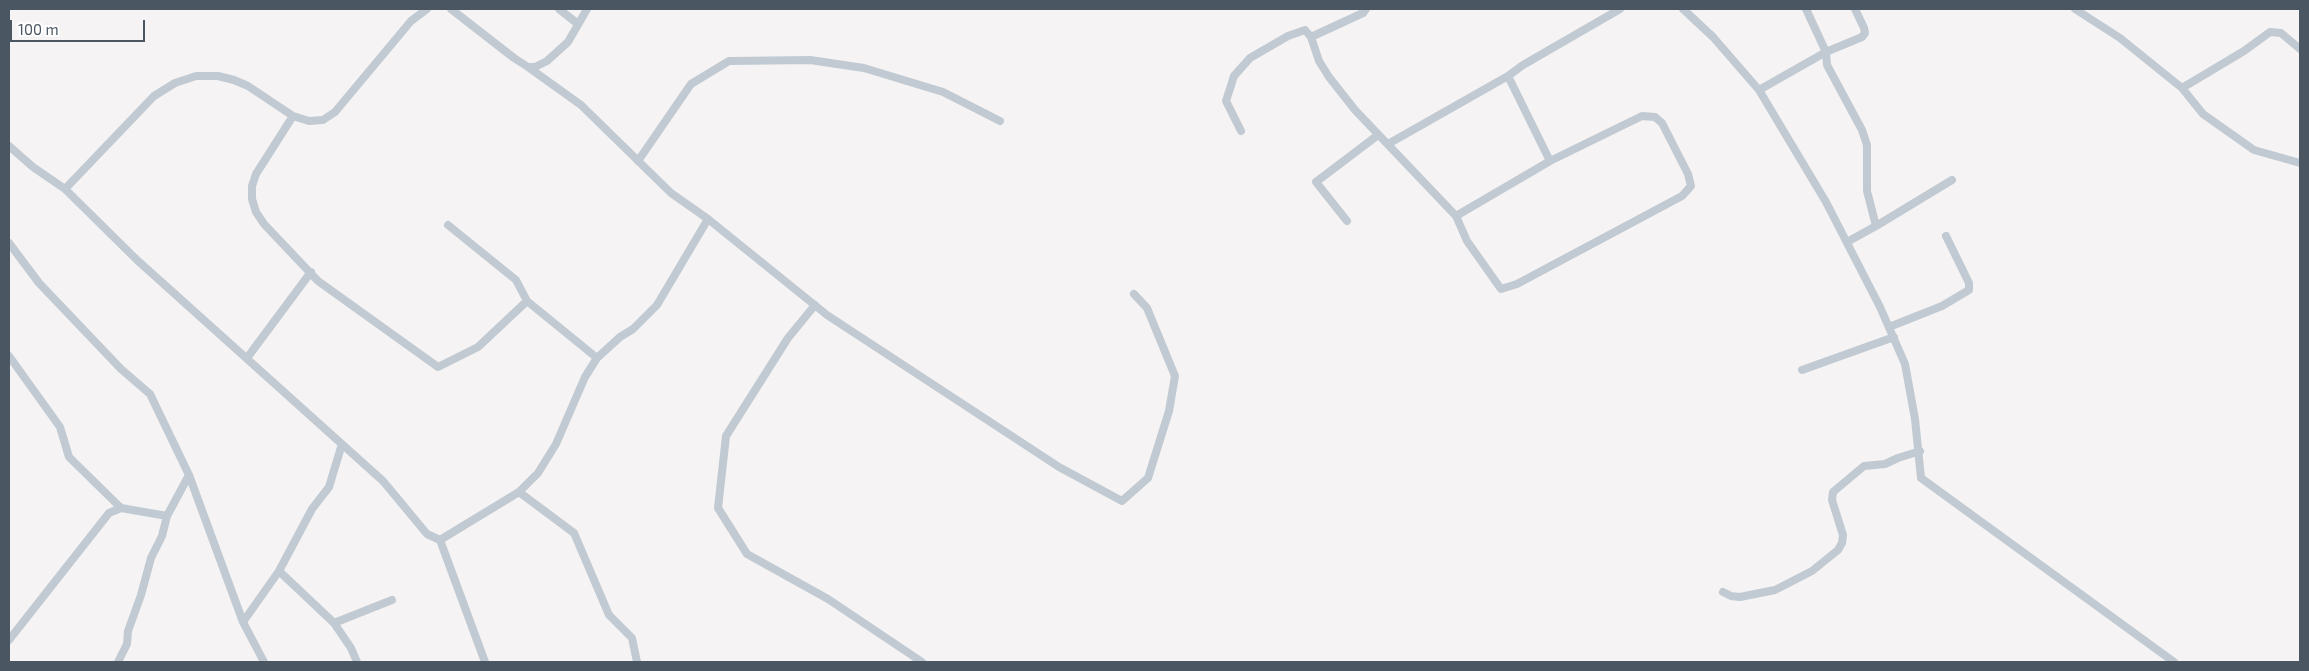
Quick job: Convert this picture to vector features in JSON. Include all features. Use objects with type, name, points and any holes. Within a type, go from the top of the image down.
[{"type":"street","points":[[64,189],[154,96],[175,83],[196,76],[218,76],[234,80],[248,86],[293,116],[309,121],[323,120],[335,112],[411,21],[427,9]]},
{"type":"street","points":[[451,9],[581,105],[671,193],[815,305],[1059,466],[1122,501],[1148,478],[1169,411],[1175,376],[1147,308],[1134,294]]},
{"type":"street","points":[[559,9],[578,24]]},
{"type":"street","points":[[528,67],[535,68],[547,61],[568,42],[587,9]]},
{"type":"street","points":[[1311,37],[1363,13],[1366,9]]},
{"type":"street","points":[[1388,144],[1508,76],[1620,9]]},
{"type":"street","points":[[1683,9],[1695,18],[1713,37],[1758,90],[1799,156],[1847,242],[1894,337],[1908,373],[1920,452],[1921,478],[2174,662]]},
{"type":"street","points":[[1806,9],[1826,52],[1827,65],[1862,130],[1867,145],[1867,191],[1876,226]]},
{"type":"street","points":[[1758,90],[1826,52],[1862,37],[1865,33],[1864,28],[1855,9]]},
{"type":"street","points":[[2075,9],[2120,38],[2182,88],[2204,114],[2254,150],[2300,163]]},
{"type":"street","points":[[1241,131],[1226,100],[1234,76],[1250,58],[1288,36],[1305,30],[1311,37],[1319,61],[1329,77],[1355,110],[1456,216],[1468,241],[1501,289],[1517,284],[1682,196],[1690,186],[1688,174],[1669,134],[1662,124],[1649,115],[1642,116],[1603,133],[1550,161],[1456,216]]},
{"type":"street","points":[[2182,88],[2244,51],[2270,32],[2281,33],[2300,49]]},
{"type":"street","points":[[638,161],[691,84],[729,61],[810,60],[864,68],[943,92],[1000,121]]},
{"type":"street","points":[[1508,76],[1550,161]]},
{"type":"street","points":[[293,116],[256,174],[252,186],[252,199],[256,212],[264,224],[318,281],[438,367],[478,347],[527,301]]},
{"type":"street","points":[[1346,221],[1316,182],[1378,135]]},
{"type":"street","points":[[9,146],[33,167],[64,189],[137,260],[389,488],[426,534],[440,540],[485,662]]},
{"type":"street","points":[[1847,242],[1952,180]]},
{"type":"street","points":[[440,540],[519,492],[538,473],[556,444],[584,377],[597,358],[657,306],[708,220]]},
{"type":"street","points":[[448,225],[516,280],[527,301],[597,358]]},
{"type":"street","points":[[1889,327],[1942,306],[1969,290],[1969,283],[1946,236]]},
{"type":"street","points":[[9,243],[39,283],[121,369],[150,394],[189,475],[243,622],[264,662]]},
{"type":"street","points":[[247,358],[311,272]]},
{"type":"street","points":[[815,305],[788,338],[726,436],[718,508],[746,554],[828,599],[922,662]]},
{"type":"street","points":[[1802,370],[1894,337]]},
{"type":"street","points":[[9,356],[60,427],[69,457],[121,508]]},
{"type":"street","points":[[243,622],[279,571],[312,509],[329,487],[342,444]]},
{"type":"street","points":[[1723,592],[1740,597],[1775,590],[1812,571],[1838,550],[1842,543],[1843,535],[1832,500],[1833,492],[1864,466],[1885,464],[1920,452]]},
{"type":"street","points":[[118,662],[126,644],[128,632],[167,516],[189,475]]},
{"type":"street","points":[[519,492],[574,532],[610,615],[632,638],[637,662]]},
{"type":"street","points":[[9,640],[109,513],[121,508],[167,516]]},
{"type":"street","points":[[279,571],[334,623],[351,648],[357,662]]},
{"type":"street","points":[[334,623],[392,600]]}]
